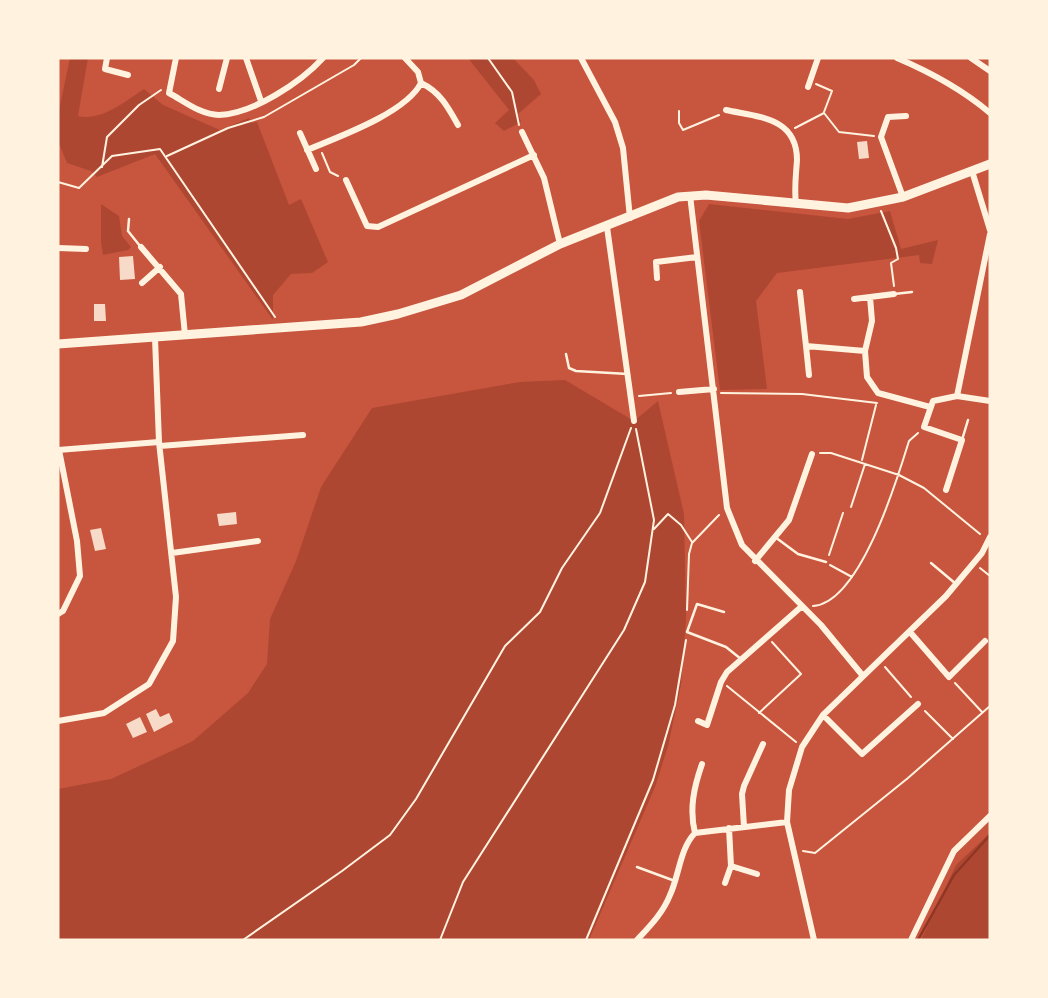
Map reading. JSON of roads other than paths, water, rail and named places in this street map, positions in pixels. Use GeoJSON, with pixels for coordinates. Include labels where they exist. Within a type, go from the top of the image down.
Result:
{"type":"FeatureCollection","features":[{"type":"Feature","properties":{"kind":"main road"},"geometry":{"type":"LineString","coordinates":[[58,344],[361,322],[461,295],[560,244],[667,201],[690,195],[848,208],[903,197],[990,164]]}},
{"type":"Feature","properties":{"kind":"street"},"geometry":{"type":"LineString","coordinates":[[107,58],[105,69],[128,75]]}},
{"type":"Feature","properties":{"kind":"street"},"geometry":{"type":"LineString","coordinates":[[176,58],[169,93],[199,110],[217,115],[233,113],[280,93],[307,75],[323,58]]}},
{"type":"Feature","properties":{"kind":"street"},"geometry":{"type":"LineString","coordinates":[[219,89],[227,58]]}},
{"type":"Feature","properties":{"kind":"street"},"geometry":{"type":"LineString","coordinates":[[246,58],[261,102]]}},
{"type":"Feature","properties":{"kind":"street"},"geometry":{"type":"LineString","coordinates":[[307,150],[356,129],[415,94],[421,83],[418,72],[405,58]]}},
{"type":"Feature","properties":{"kind":"street"},"geometry":{"type":"LineString","coordinates":[[582,58],[615,122],[623,148],[630,218]]}},
{"type":"Feature","properties":{"kind":"street"},"geometry":{"type":"LineString","coordinates":[[809,84],[818,58]]}},
{"type":"Feature","properties":{"kind":"street"},"geometry":{"type":"LineString","coordinates":[[897,58],[961,91],[990,113]]}},
{"type":"Feature","properties":{"kind":"street"},"geometry":{"type":"LineString","coordinates":[[971,58],[990,71]]}},
{"type":"Feature","properties":{"kind":"street"},"geometry":{"type":"LineString","coordinates":[[421,83],[433,89],[443,99],[458,125]]}},
{"type":"Feature","properties":{"kind":"street"},"geometry":{"type":"LineString","coordinates":[[726,110],[776,121],[793,137],[797,156],[796,204]]}},
{"type":"Feature","properties":{"kind":"street"},"geometry":{"type":"LineString","coordinates":[[903,197],[881,137],[887,117],[906,116]]}},
{"type":"Feature","properties":{"kind":"street"},"geometry":{"type":"LineString","coordinates":[[522,132],[544,178],[560,244]]}},
{"type":"Feature","properties":{"kind":"street"},"geometry":{"type":"LineString","coordinates":[[300,133],[316,169]]}},
{"type":"Feature","properties":{"kind":"street"},"geometry":{"type":"LineString","coordinates":[[346,180],[367,226],[378,227],[534,155]]}},
{"type":"Feature","properties":{"kind":"street"},"geometry":{"type":"LineString","coordinates":[[957,396],[990,232],[972,172]]}},
{"type":"Feature","properties":{"kind":"street"},"geometry":{"type":"LineString","coordinates":[[690,195],[726,508],[742,545],[755,561],[821,625],[863,676]]}},
{"type":"Feature","properties":{"kind":"street"},"geometry":{"type":"LineString","coordinates":[[607,227],[634,421]]}},
{"type":"Feature","properties":{"kind":"street"},"geometry":{"type":"LineString","coordinates":[[141,247],[181,294],[185,335]]}},
{"type":"Feature","properties":{"kind":"street"},"geometry":{"type":"LineString","coordinates":[[58,248],[86,248]]}},
{"type":"Feature","properties":{"kind":"street"},"geometry":{"type":"LineString","coordinates":[[657,278],[656,262],[697,257]]}},
{"type":"Feature","properties":{"kind":"street"},"geometry":{"type":"LineString","coordinates":[[142,283],[160,267]]}},
{"type":"Feature","properties":{"kind":"street"},"geometry":{"type":"LineString","coordinates":[[800,292],[809,375]]}},
{"type":"Feature","properties":{"kind":"street"},"geometry":{"type":"LineString","coordinates":[[854,299],[894,294]]}},
{"type":"Feature","properties":{"kind":"street"},"geometry":{"type":"LineString","coordinates":[[870,297],[872,321],[865,351],[867,377],[878,393],[930,407]]}},
{"type":"Feature","properties":{"kind":"street"},"geometry":{"type":"LineString","coordinates":[[58,721],[104,713],[149,684],[173,641],[176,597],[159,444],[155,338]]}},
{"type":"Feature","properties":{"kind":"street"},"geometry":{"type":"LineString","coordinates":[[806,346],[865,351]]}},
{"type":"Feature","properties":{"kind":"street"},"geometry":{"type":"LineString","coordinates":[[680,392],[714,391]]}},
{"type":"Feature","properties":{"kind":"street"},"geometry":{"type":"LineString","coordinates":[[946,490],[962,440],[924,427],[930,407],[933,401],[957,396],[990,401]]}},
{"type":"Feature","properties":{"kind":"street"},"geometry":{"type":"LineString","coordinates":[[58,614],[80,576],[77,541],[59,450],[303,435]]}},
{"type":"Feature","properties":{"kind":"street"},"geometry":{"type":"LineString","coordinates":[[755,561],[789,520],[812,454]]}},
{"type":"Feature","properties":{"kind":"street"},"geometry":{"type":"LineString","coordinates":[[814,940],[787,822],[789,790],[802,747],[823,715],[956,584],[989,539]]}},
{"type":"Feature","properties":{"kind":"street"},"geometry":{"type":"LineString","coordinates":[[172,553],[258,541]]}},
{"type":"Feature","properties":{"kind":"street"},"geometry":{"type":"LineString","coordinates":[[698,721],[707,724],[727,672],[801,607]]}},
{"type":"Feature","properties":{"kind":"street"},"geometry":{"type":"LineString","coordinates":[[909,632],[949,677],[985,641]]}},
{"type":"Feature","properties":{"kind":"street"},"geometry":{"type":"LineString","coordinates":[[823,715],[862,754],[918,704]]}},
{"type":"Feature","properties":{"kind":"street"},"geometry":{"type":"LineString","coordinates":[[744,827],[742,794],[763,744]]}},
{"type":"Feature","properties":{"kind":"street"},"geometry":{"type":"LineString","coordinates":[[695,833],[692,823],[692,797],[702,764]]}},
{"type":"Feature","properties":{"kind":"street"},"geometry":{"type":"LineString","coordinates":[[911,940],[954,851],[990,816]]}},
{"type":"Feature","properties":{"kind":"street"},"geometry":{"type":"LineString","coordinates":[[637,940],[661,914],[676,881],[687,845],[695,833],[787,822]]}},
{"type":"Feature","properties":{"kind":"street"},"geometry":{"type":"LineString","coordinates":[[725,883],[731,866],[729,828]]}},
{"type":"Feature","properties":{"kind":"street"},"geometry":{"type":"LineString","coordinates":[[731,866],[757,874]]}},
{"type":"Feature","properties":{"kind":"lane"},"geometry":{"type":"LineString","coordinates":[[129,219],[128,231],[141,247]]}},
{"type":"Feature","properties":{"kind":"lane"},"geometry":{"type":"LineString","coordinates":[[894,294],[912,292]]}},
{"type":"Feature","properties":{"kind":"lane"},"geometry":{"type":"LineString","coordinates":[[566,354],[569,368],[576,371],[628,374]]}},
{"type":"Feature","properties":{"kind":"lane"},"geometry":{"type":"LineString","coordinates":[[962,440],[968,420]]}},
{"type":"Feature","properties":{"kind":"lane"},"geometry":{"type":"LineString","coordinates":[[775,537],[798,554],[826,562]]}},
{"type":"Feature","properties":{"kind":"lane"},"geometry":{"type":"LineString","coordinates":[[932,562],[956,584]]}},
{"type":"Feature","properties":{"kind":"lane"},"geometry":{"type":"LineString","coordinates":[[724,612],[697,604],[687,632],[726,647],[741,659]]}},
{"type":"Feature","properties":{"kind":"lane"},"geometry":{"type":"LineString","coordinates":[[637,867],[676,881]]}},
{"type":"Feature","properties":{"kind":"waterway"},"geometry":{"type":"LineString","coordinates":[[918,940],[954,875],[990,835]]}}]}
